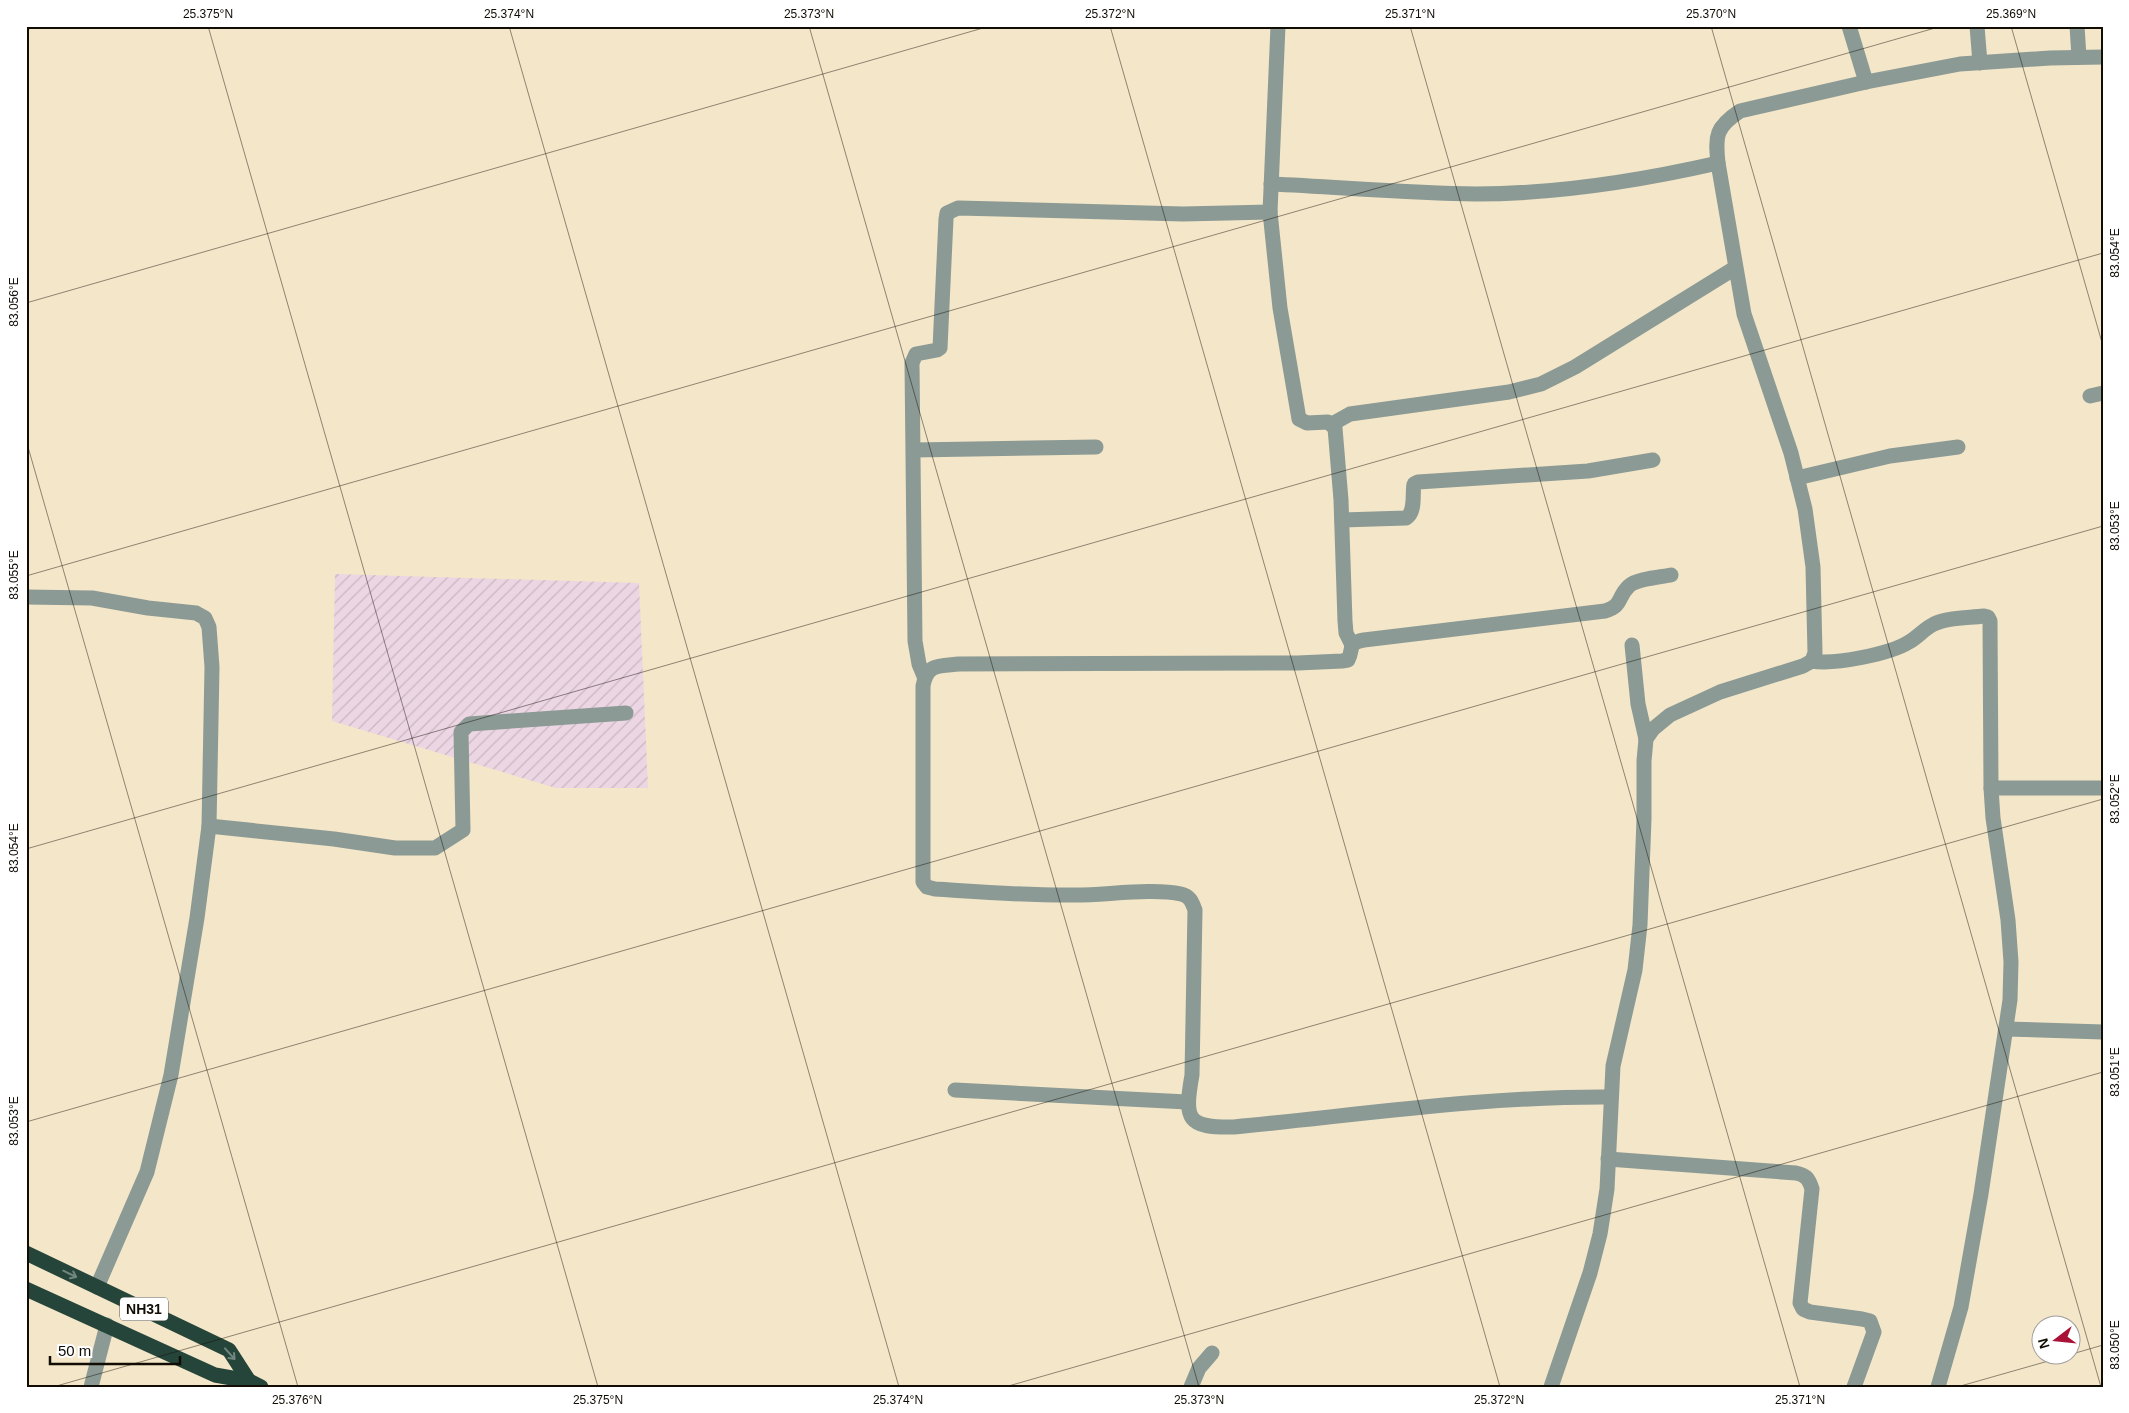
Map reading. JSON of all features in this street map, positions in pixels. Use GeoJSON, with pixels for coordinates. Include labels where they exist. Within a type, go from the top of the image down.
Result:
{"type":"FeatureCollection","features":[{"type":"Feature","properties":{"kind":"highway","name":"NH31"},"geometry":{"type":"LineString","coordinates":[[26,1253],[229,1350],[255,1384]]}},
{"type":"Feature","properties":{"kind":"highway","name":"NH31"},"geometry":{"type":"LineString","coordinates":[[26,1289],[215,1374],[255,1384]]}},
{"type":"Feature","properties":{"kind":"street"},"geometry":{"type":"LineString","coordinates":[[924,676],[929,670],[939,666],[959,664],[1298,664],[1348,660],[1352,645],[1346,633],[1345,621],[1342,520],[1335,428],[1328,422],[1302,422],[1297,414],[1280,308],[1270,212],[1278,26]]}},
{"type":"Feature","properties":{"kind":"street"},"geometry":{"type":"LineString","coordinates":[[1849,26],[1866,82]]}},
{"type":"Feature","properties":{"kind":"street"},"geometry":{"type":"LineString","coordinates":[[1978,26],[1980,63]]}},
{"type":"Feature","properties":{"kind":"street"},"geometry":{"type":"LineString","coordinates":[[2077,26],[2079,57]]}},
{"type":"Feature","properties":{"kind":"street"},"geometry":{"type":"LineString","coordinates":[[1812,661],[1814,653],[1813,568],[1805,509],[1791,454],[1744,314],[1718,163],[1716,144],[1719,131],[1725,121],[1740,111],[1914,72],[1980,63],[2103,57]]}},
{"type":"Feature","properties":{"kind":"street"},"geometry":{"type":"LineString","coordinates":[[1271,184],[1486,193],[1606,184],[1659,176],[1718,163]]}},
{"type":"Feature","properties":{"kind":"street"},"geometry":{"type":"LineString","coordinates":[[1270,212],[1183,214],[958,208],[952,210],[946,219],[940,348],[916,354],[912,363],[915,641],[917,655],[924,676],[922,700],[924,882],[927,887],[935,890],[1074,896],[1171,894],[1188,897],[1195,910],[1192,1075],[1187,1102],[1189,1112],[1199,1125],[1210,1128],[1234,1127],[1374,1112],[1515,1100],[1566,1097],[1610,1098]]}},
{"type":"Feature","properties":{"kind":"street"},"geometry":{"type":"LineString","coordinates":[[1332,424],[1350,414],[1509,392],[1541,384],[1575,367],[1735,268]]}},
{"type":"Feature","properties":{"kind":"street"},"geometry":{"type":"LineString","coordinates":[[914,450],[1096,447]]}},
{"type":"Feature","properties":{"kind":"street"},"geometry":{"type":"LineString","coordinates":[[1797,478],[1890,456],[1958,447]]}},
{"type":"Feature","properties":{"kind":"street"},"geometry":{"type":"LineString","coordinates":[[1342,520],[1406,518],[1412,512],[1413,489],[1414,484],[1418,482],[1588,471],[1653,460]]}},
{"type":"Feature","properties":{"kind":"street"},"geometry":{"type":"LineString","coordinates":[[1352,645],[1355,642],[1364,640],[1605,611],[1614,608],[1629,586],[1635,582],[1672,575]]}},
{"type":"Feature","properties":{"kind":"street"},"geometry":{"type":"LineString","coordinates":[[26,597],[92,598],[148,608],[196,613],[205,618],[209,626],[212,667],[209,826],[197,918],[171,1076],[147,1172],[97,1287]]}},
{"type":"Feature","properties":{"kind":"street"},"geometry":{"type":"LineString","coordinates":[[1646,739],[1653,729],[1670,715],[1712,696],[1812,661],[1838,662],[1895,648],[1908,643],[1936,623],[1988,617],[1990,621],[1991,788],[1993,818],[2008,920],[2011,962],[2010,1000],[1986,1166],[1961,1307],[1938,1387]]}},
{"type":"Feature","properties":{"kind":"street"},"geometry":{"type":"LineString","coordinates":[[1551,1387],[1584,1291],[1600,1234],[1607,1189],[1613,1066],[1635,970],[1640,925],[1646,739],[1638,704],[1632,645]]}},
{"type":"Feature","properties":{"kind":"street"},"geometry":{"type":"LineString","coordinates":[[209,826],[334,839],[395,848],[435,848],[463,830],[461,732],[469,724],[626,713]]}},
{"type":"Feature","properties":{"kind":"street"},"geometry":{"type":"LineString","coordinates":[[1991,788],[2103,788]]}},
{"type":"Feature","properties":{"kind":"street"},"geometry":{"type":"LineString","coordinates":[[2006,1029],[2103,1032]]}},
{"type":"Feature","properties":{"kind":"street"},"geometry":{"type":"LineString","coordinates":[[955,1090],[1187,1102]]}},
{"type":"Feature","properties":{"kind":"street"},"geometry":{"type":"LineString","coordinates":[[1608,1159],[1796,1172],[1810,1180],[1812,1189],[1800,1304],[1803,1310],[1810,1312],[1870,1321],[1874,1332],[1854,1387]]}},
{"type":"Feature","properties":{"kind":"street"},"geometry":{"type":"LineString","coordinates":[[91,1387],[107,1326]]}},
{"type":"Feature","properties":{"kind":"street"},"geometry":{"type":"LineString","coordinates":[[1191,1387],[1199,1368],[1212,1353]]}},
{"type":"Feature","properties":{"kind":"shaded area"},"geometry":{"type":"Polygon","coordinates":[[[335,574],[639,583],[648,788],[556,788],[332,721],[335,574]]]}}]}
